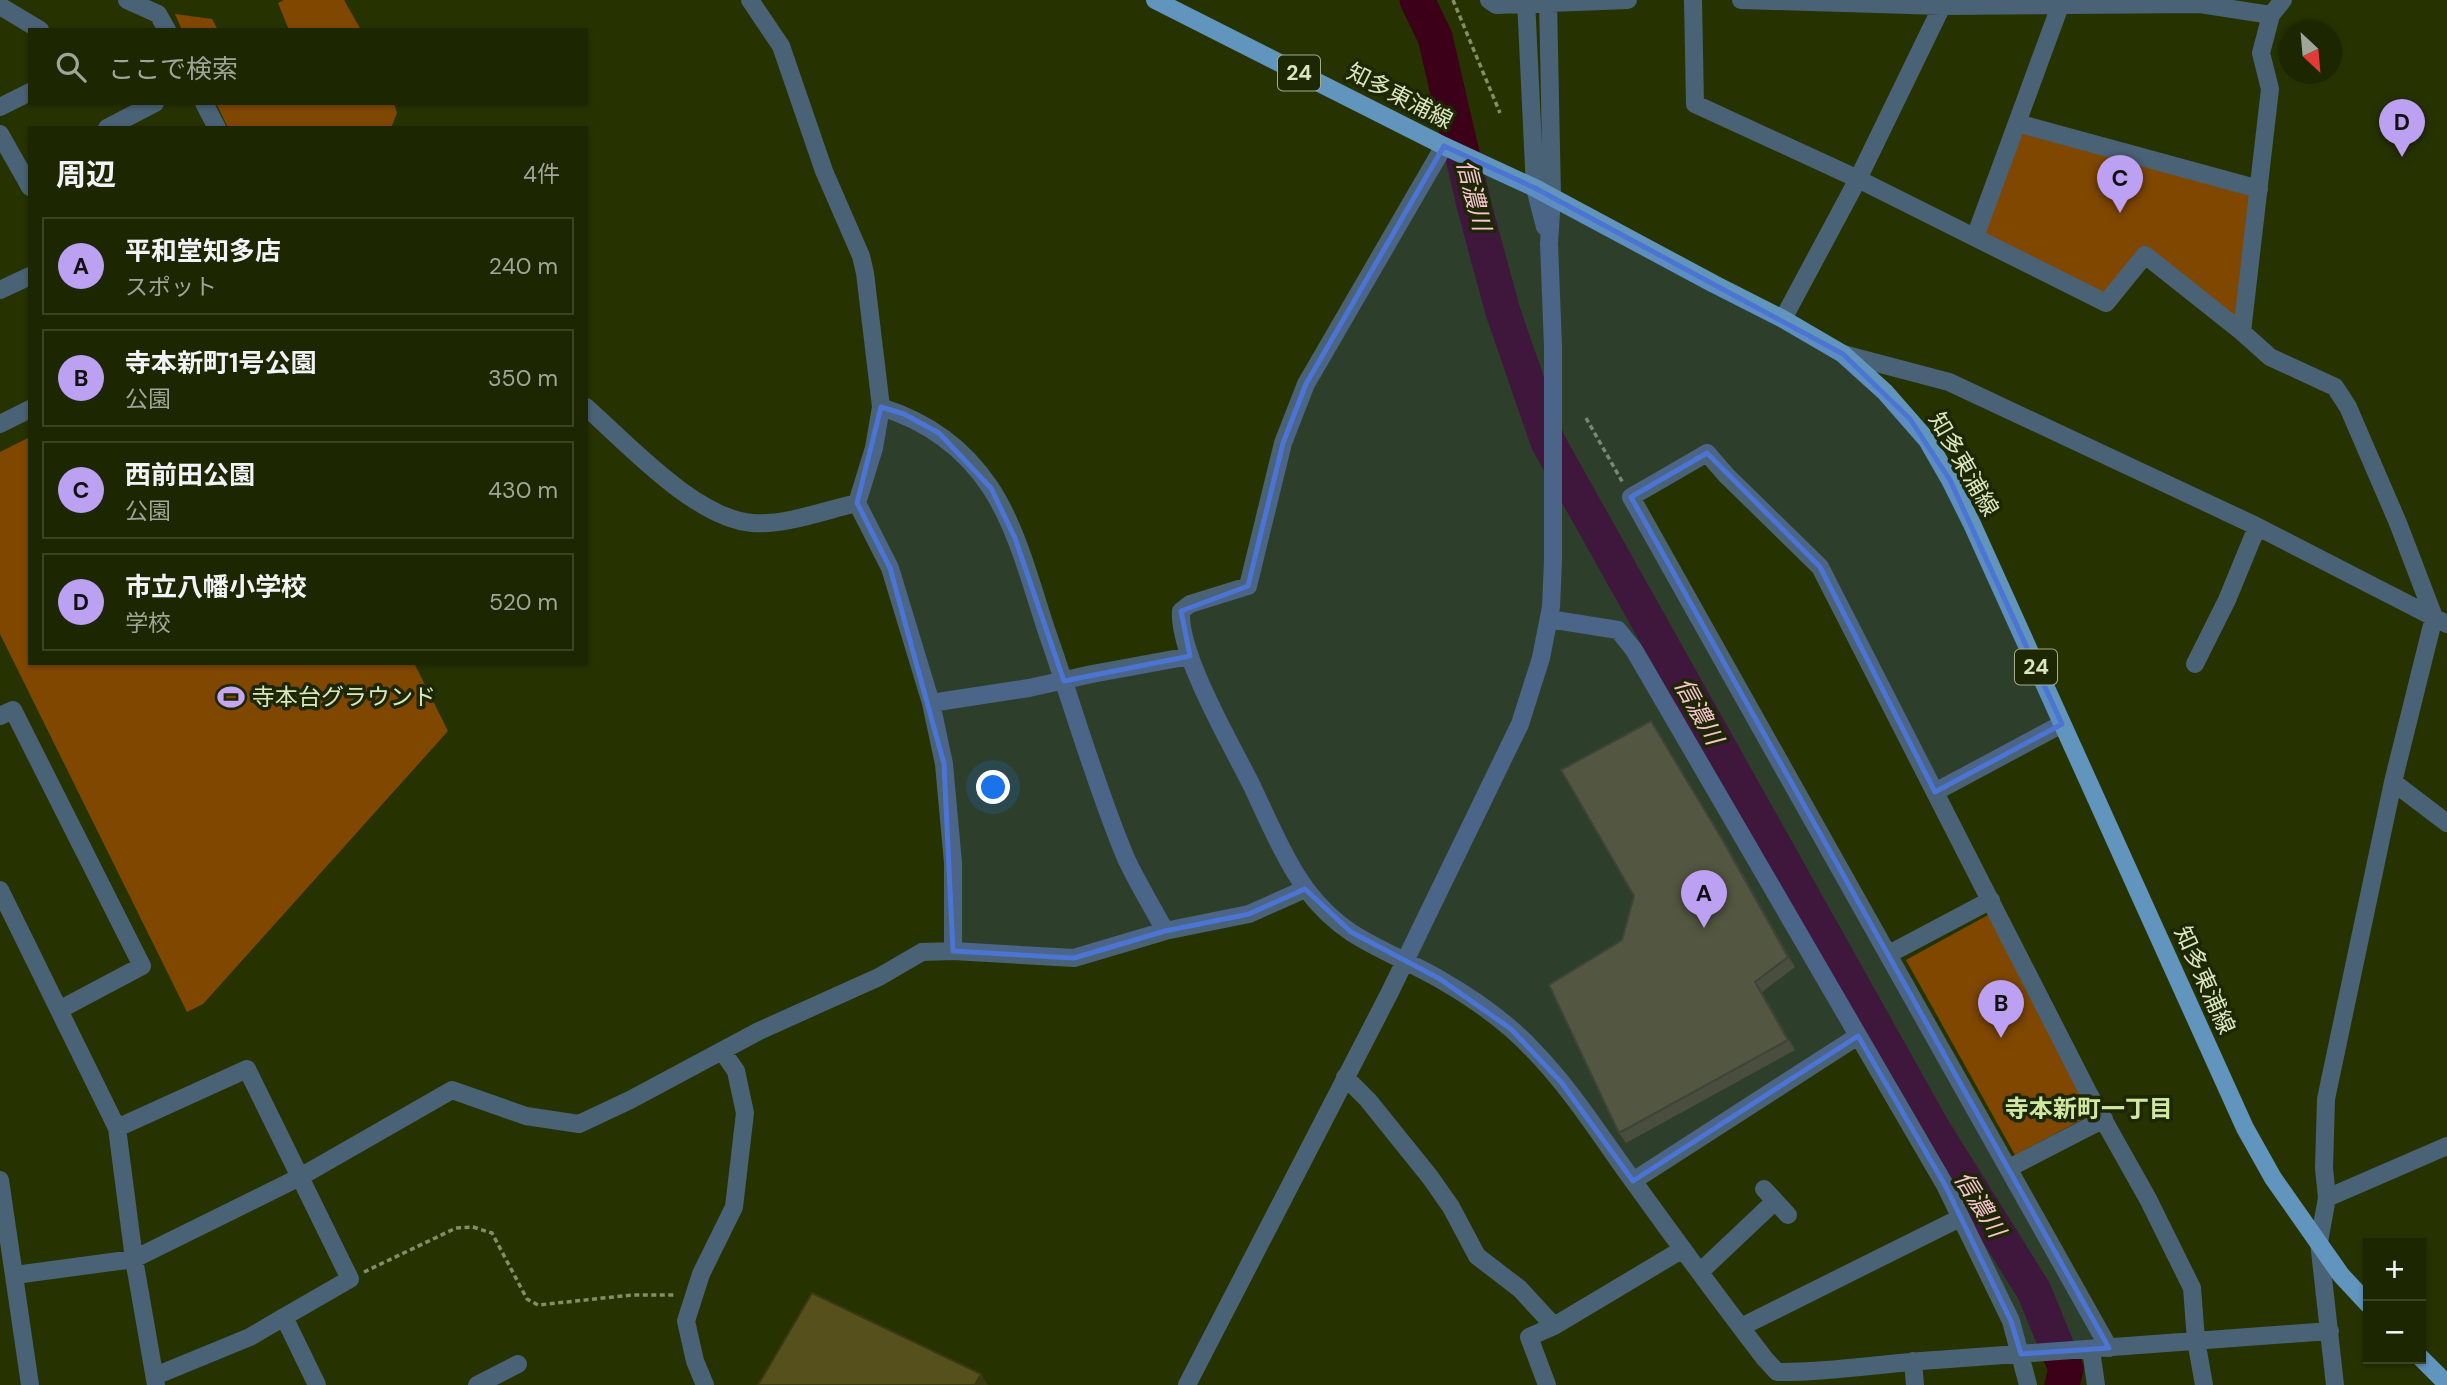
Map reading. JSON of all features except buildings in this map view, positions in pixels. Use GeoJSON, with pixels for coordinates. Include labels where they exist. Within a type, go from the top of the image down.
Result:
{"type":"FeatureCollection","features":[{"type":"Feature","properties":{"kind":"main road","name":"知多東浦線"},"geometry":{"type":"LineString","coordinates":[[1155,0],[1444,146],[1535,188],[1783,319],[1843,354],[1910,419],[1927,440],[1972,524],[2245,1128],[2273,1178],[2341,1275],[2365,1301]]}},
{"type":"Feature","properties":{"kind":"main road"},"geometry":{"type":"LineString","coordinates":[[2426,1363],[2447,1384]]}},
{"type":"Feature","properties":{"kind":"street"},"geometry":{"type":"LineString","coordinates":[[127,0],[159,13],[166,28]]}},
{"type":"Feature","properties":{"kind":"street"},"geometry":{"type":"LineString","coordinates":[[750,0],[781,46],[824,171],[861,256],[872,314],[881,407],[874,448],[857,503],[890,568],[931,703],[944,764],[952,850],[953,951]]}},
{"type":"Feature","properties":{"kind":"street"},"geometry":{"type":"LineString","coordinates":[[1489,0],[1496,5],[1526,1],[1628,0]]}},
{"type":"Feature","properties":{"kind":"street"},"geometry":{"type":"LineString","coordinates":[[1693,0],[1695,104],[1858,178],[2106,303],[2145,255],[2270,357],[2335,387],[2348,407],[2440,620],[2393,782],[2326,1099],[2324,1168],[2327,1198],[2319,1242],[2335,1385]]}},
{"type":"Feature","properties":{"kind":"street"},"geometry":{"type":"LineString","coordinates":[[1741,0],[1942,3],[2200,2],[2271,15]]}},
{"type":"Feature","properties":{"kind":"street"},"geometry":{"type":"LineString","coordinates":[[2242,332],[2270,89],[2261,53],[2271,15],[2283,0]]}},
{"type":"Feature","properties":{"kind":"street"},"geometry":{"type":"LineString","coordinates":[[1526,1],[1535,188],[1549,244]]}},
{"type":"Feature","properties":{"kind":"street"},"geometry":{"type":"LineString","coordinates":[[1187,1385],[1389,993],[1520,724],[1541,658],[1551,607],[1553,487],[1548,1]]}},
{"type":"Feature","properties":{"kind":"street"},"geometry":{"type":"LineString","coordinates":[[1783,319],[1858,178],[1942,3]]}},
{"type":"Feature","properties":{"kind":"street"},"geometry":{"type":"LineString","coordinates":[[1975,237],[2060,3]]}},
{"type":"Feature","properties":{"kind":"street"},"geometry":{"type":"LineString","coordinates":[[0,6],[37,28]]}},
{"type":"Feature","properties":{"kind":"street"},"geometry":{"type":"LineString","coordinates":[[0,107],[28,93]]}},
{"type":"Feature","properties":{"kind":"street"},"geometry":{"type":"LineString","coordinates":[[111,126],[151,105]]}},
{"type":"Feature","properties":{"kind":"street"},"geometry":{"type":"LineString","coordinates":[[205,105],[216,126]]}},
{"type":"Feature","properties":{"kind":"street"},"geometry":{"type":"LineString","coordinates":[[2017,123],[2259,189]]}},
{"type":"Feature","properties":{"kind":"street"},"geometry":{"type":"LineString","coordinates":[[0,134],[27,175]]}},
{"type":"Feature","properties":{"kind":"street"},"geometry":{"type":"LineString","coordinates":[[1444,146],[1306,384],[1283,443],[1248,586],[1190,604],[1181,611],[1190,656],[1202,685],[1269,823],[1305,889],[1320,906],[1351,932],[1440,979],[1490,1012],[1533,1050],[1600,1133],[1778,1378],[1794,1372],[2330,1331]]}},
{"type":"Feature","properties":{"kind":"street"},"geometry":{"type":"LineString","coordinates":[[0,290],[28,276]]}},
{"type":"Feature","properties":{"kind":"street"},"geometry":{"type":"LineString","coordinates":[[1843,354],[1949,382],[2257,527],[2440,620]]}},
{"type":"Feature","properties":{"kind":"street"},"geometry":{"type":"LineString","coordinates":[[881,407],[904,414],[939,433],[965,457],[990,488],[1015,538],[1103,799],[1126,858],[1165,931]]}},
{"type":"Feature","properties":{"kind":"street"},"geometry":{"type":"LineString","coordinates":[[588,409],[687,497],[735,520],[774,522],[857,503]]}},
{"type":"Feature","properties":{"kind":"street"},"geometry":{"type":"LineString","coordinates":[[0,424],[28,410]]}},
{"type":"Feature","properties":{"kind":"street"},"geometry":{"type":"LineString","coordinates":[[2109,1348],[1631,497],[1707,453],[1820,567],[2104,1119],[2148,1199],[2192,1289],[2196,1340],[2204,1385]]}},
{"type":"Feature","properties":{"kind":"street"},"geometry":{"type":"LineString","coordinates":[[2195,664],[2227,600],[2257,527]]}},
{"type":"Feature","properties":{"kind":"street"},"geometry":{"type":"LineString","coordinates":[[1549,619],[1618,630],[1624,636],[1945,1185],[2011,1321],[2028,1385]]}},
{"type":"Feature","properties":{"kind":"street"},"geometry":{"type":"LineString","coordinates":[[931,703],[1064,681],[1190,656]]}},
{"type":"Feature","properties":{"kind":"street"},"geometry":{"type":"LineString","coordinates":[[0,716],[13,710],[142,966],[59,1010]]}},
{"type":"Feature","properties":{"kind":"street"},"geometry":{"type":"LineString","coordinates":[[1936,792],[2062,724]]}},
{"type":"Feature","properties":{"kind":"street"},"geometry":{"type":"LineString","coordinates":[[2393,782],[2447,823]]}},
{"type":"Feature","properties":{"kind":"street"},"geometry":{"type":"LineString","coordinates":[[15,1275],[134,1259],[300,1177],[452,1090],[526,1116],[579,1124],[759,1031],[879,977],[922,952],[953,951],[1074,958],[1165,931],[1250,914],[1305,889]]}},
{"type":"Feature","properties":{"kind":"street"},"geometry":{"type":"LineString","coordinates":[[0,890],[117,1128],[134,1259],[155,1380],[250,1337],[349,1279],[247,1069],[117,1128]]}},
{"type":"Feature","properties":{"kind":"street"},"geometry":{"type":"LineString","coordinates":[[1889,954],[1991,900]]}},
{"type":"Feature","properties":{"kind":"street"},"geometry":{"type":"LineString","coordinates":[[1633,1181],[1858,1036]]}},
{"type":"Feature","properties":{"kind":"street"},"geometry":{"type":"LineString","coordinates":[[705,1385],[695,1361],[687,1321],[701,1274],[734,1207],[746,1113],[736,1071],[722,1051]]}},
{"type":"Feature","properties":{"kind":"street"},"geometry":{"type":"LineString","coordinates":[[1345,1077],[1368,1100],[1430,1177],[1451,1207],[1477,1256],[1520,1289],[1554,1326]]}},
{"type":"Feature","properties":{"kind":"street"},"geometry":{"type":"LineString","coordinates":[[2009,1168],[2104,1119]]}},
{"type":"Feature","properties":{"kind":"street"},"geometry":{"type":"LineString","coordinates":[[2327,1198],[2447,1146]]}},
{"type":"Feature","properties":{"kind":"street"},"geometry":{"type":"LineString","coordinates":[[0,1180],[30,1385]]}},
{"type":"Feature","properties":{"kind":"street"},"geometry":{"type":"LineString","coordinates":[[1700,1272],[1769,1195],[1788,1215]]}},
{"type":"Feature","properties":{"kind":"street"},"geometry":{"type":"LineString","coordinates":[[1741,1327],[1960,1218]]}},
{"type":"Feature","properties":{"kind":"street"},"geometry":{"type":"LineString","coordinates":[[1547,1385],[1528,1337],[1554,1326],[1683,1249]]}},
{"type":"Feature","properties":{"kind":"street"},"geometry":{"type":"LineString","coordinates":[[284,1317],[317,1385]]}},
{"type":"Feature","properties":{"kind":"street"},"geometry":{"type":"LineString","coordinates":[[2089,1350],[2096,1385]]}},
{"type":"Feature","properties":{"kind":"street"},"geometry":{"type":"LineString","coordinates":[[1913,1362],[1915,1385]]}},
{"type":"Feature","properties":{"kind":"street"},"geometry":{"type":"LineString","coordinates":[[477,1385],[518,1364]]}},
{"type":"Feature","properties":{"kind":"path"},"geometry":{"type":"LineString","coordinates":[[1453,0],[1500,113]]}},
{"type":"Feature","properties":{"kind":"path"},"geometry":{"type":"LineString","coordinates":[[1586,418],[1631,497]]}},
{"type":"Feature","properties":{"kind":"path"},"geometry":{"type":"LineString","coordinates":[[349,1279],[456,1228],[473,1227],[492,1233],[527,1299],[538,1306],[632,1295],[695,1295]]}},
{"type":"Feature","properties":{"kind":"highlighted area"},"geometry":{"type":"Polygon","coordinates":[[[1444,146],[1535,188],[1843,354],[1910,419],[1950,480],[2062,724],[1935,792],[1820,567],[1707,453],[1631,497],[2109,1348],[2021,1354],[2011,1321],[1945,1185],[1858,1036],[1633,1181],[1561,1082],[1511,1029],[1440,979],[1351,932],[1305,889],[1249,914],[1165,931],[1074,958],[953,951],[944,764],[890,568],[857,503],[881,407],[904,414],[939,433],[991,488],[1015,538],[1064,681],[1190,656],[1181,611],[1248,586],[1283,443],[1306,384],[1444,146]]]}},
{"type":"Feature","properties":{"kind":"shaded area"},"geometry":{"type":"Polygon","coordinates":[[[284,0],[344,0],[360,28],[288,28],[278,3],[284,0]]]}},
{"type":"Feature","properties":{"kind":"shaded area"},"geometry":{"type":"Polygon","coordinates":[[[175,14],[212,19],[217,28],[181,28],[175,14]]]}},
{"type":"Feature","properties":{"kind":"shaded area"},"geometry":{"type":"Polygon","coordinates":[[[217,105],[395,105],[397,113],[392,126],[227,126],[217,105]]]}},
{"type":"Feature","properties":{"kind":"shaded area"},"geometry":{"type":"Polygon","coordinates":[[[2017,123],[2259,189],[2242,332],[2146,255],[2106,303],[1975,237],[2017,123]]]}},
{"type":"Feature","properties":{"kind":"shaded area","name":"寺本台グラウンド"},"geometry":{"type":"Polygon","coordinates":[[[28,438],[28,665],[415,665],[448,731],[203,1004],[187,1012],[0,634],[0,452],[28,438]]]}},
{"type":"Feature","properties":{"kind":"shaded area"},"geometry":{"type":"Polygon","coordinates":[[[1988,915],[2091,1115],[2015,1155],[1906,960],[1988,915]]]}},
{"type":"Feature","properties":{"kind":"waterway","name":"信濃川"},"geometry":{"type":"LineString","coordinates":[[1417,0],[1435,37],[1474,205],[1503,312],[1548,442],[1933,1129],[2034,1291],[2066,1369],[2062,1385]]}},
{"type":"Feature","properties":{"kind":"place","name":"市立八幡小学校"},"geometry":{"type":"Point","coordinates":[2402,157]}},
{"type":"Feature","properties":{"kind":"place","name":"西前田公園"},"geometry":{"type":"Point","coordinates":[2120,213]}},
{"type":"Feature","properties":{"kind":"place","name":"寺本台グラウンド"},"geometry":{"type":"Point","coordinates":[231,697]}},
{"type":"Feature","properties":{"kind":"place","name":"平和堂知多店"},"geometry":{"type":"Point","coordinates":[1704,928]}},
{"type":"Feature","properties":{"kind":"place","name":"寺本新町1号公園"},"geometry":{"type":"Point","coordinates":[2001,1038]}},
{"type":"Feature","properties":{"kind":"district","name":"寺本新町一丁目"},"geometry":{"type":"Point","coordinates":[2089,1108]}}]}
